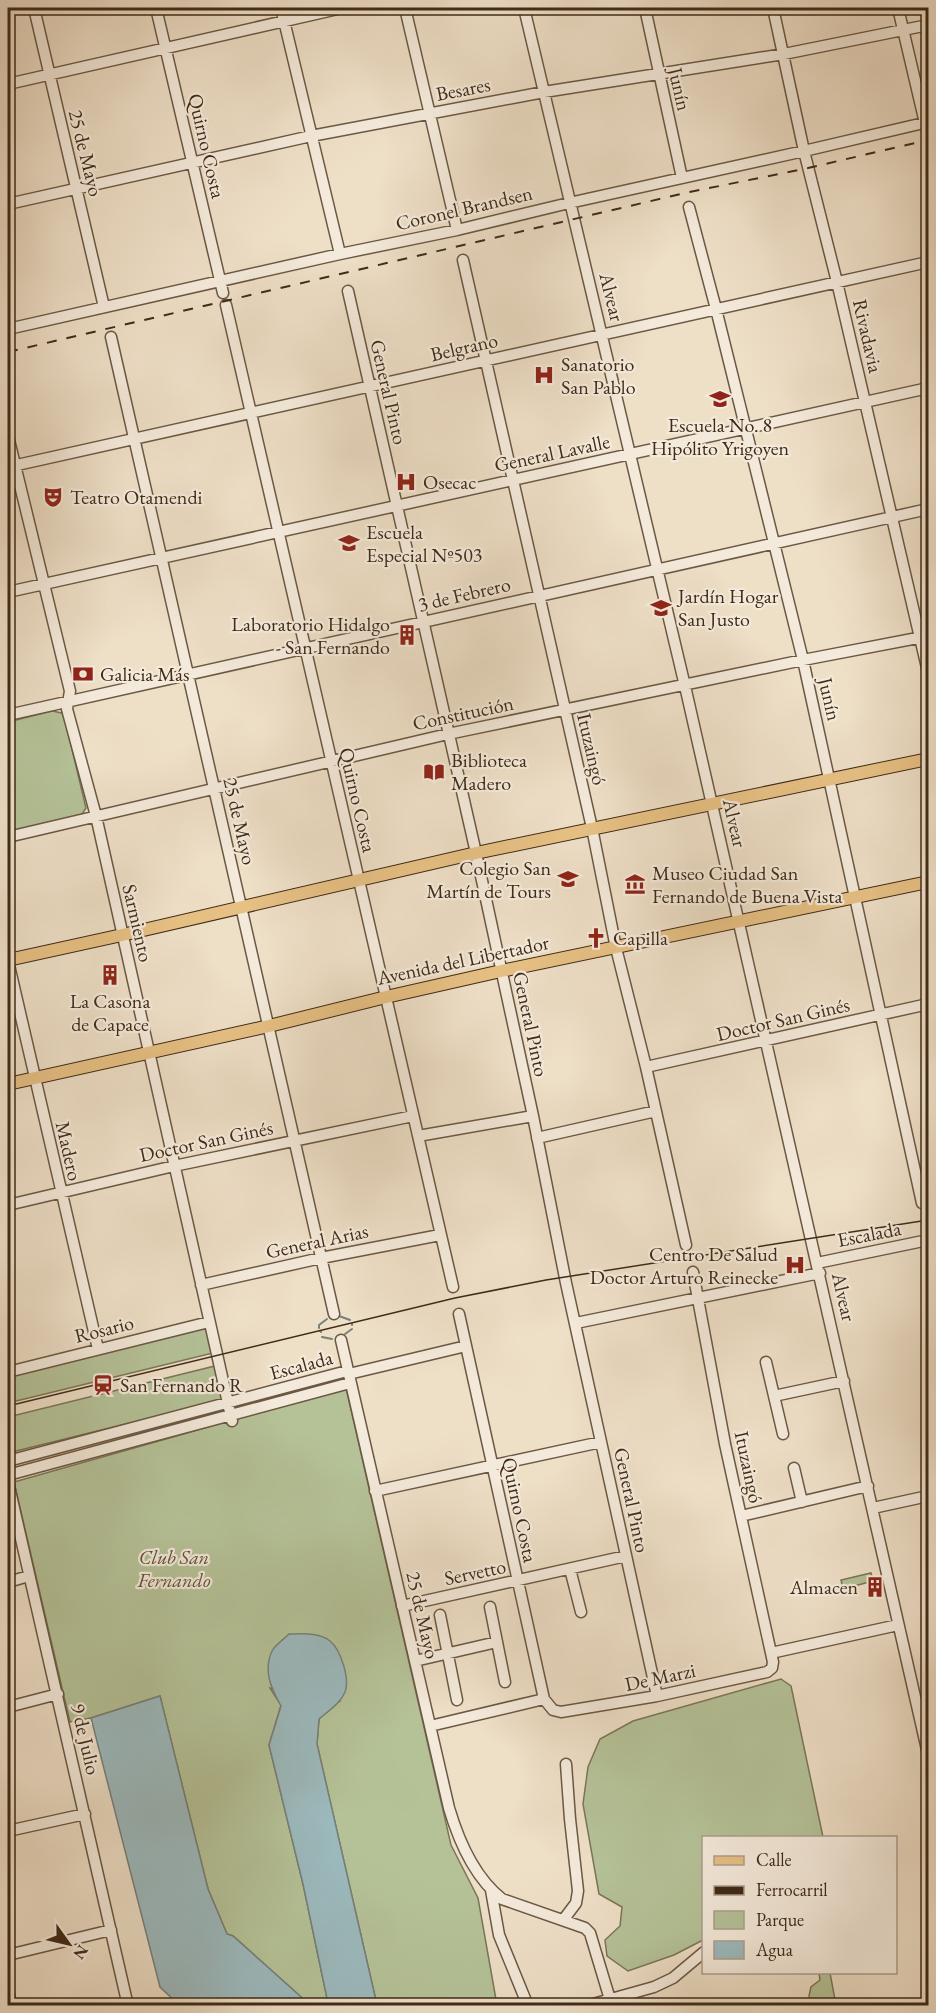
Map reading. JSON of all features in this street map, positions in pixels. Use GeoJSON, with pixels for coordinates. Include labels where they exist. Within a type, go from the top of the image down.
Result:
{"type":"FeatureCollection","features":[{"type":"Feature","properties":{"kind":"main road"},"geometry":{"type":"LineString","coordinates":[[8,960],[476,853],[928,759]]}},
{"type":"Feature","properties":{"kind":"main road","name":"Avenida del Libertador"},"geometry":{"type":"LineString","coordinates":[[8,1084],[268,1026],[387,996],[928,882]]}},
{"type":"Feature","properties":{"kind":"street","name":"25 de Mayo"},"geometry":{"type":"LineString","coordinates":[[34,8],[104,306]]}},
{"type":"Feature","properties":{"kind":"street","name":"Quirno Costa"},"geometry":{"type":"LineString","coordinates":[[156,8],[223,293]]}},
{"type":"Feature","properties":{"kind":"street"},"geometry":{"type":"LineString","coordinates":[[281,8],[339,254]]}},
{"type":"Feature","properties":{"kind":"street"},"geometry":{"type":"LineString","coordinates":[[8,84],[342,8]]}},
{"type":"Feature","properties":{"kind":"street"},"geometry":{"type":"LineString","coordinates":[[405,8],[457,230]]}},
{"type":"Feature","properties":{"kind":"street","name":"Alvear"},"geometry":{"type":"LineString","coordinates":[[524,8],[685,686],[928,1754]]}},
{"type":"Feature","properties":{"kind":"street","name":"Junín"},"geometry":{"type":"LineString","coordinates":[[645,8],[682,178]]}},
{"type":"Feature","properties":{"kind":"street","name":"Rivadavia"},"geometry":{"type":"LineString","coordinates":[[773,8],[804,151],[837,282],[891,517],[924,637],[928,672]]}},
{"type":"Feature","properties":{"kind":"street"},"geometry":{"type":"LineString","coordinates":[[898,8],[927,122]]}},
{"type":"Feature","properties":{"kind":"street","name":"Besares"},"geometry":{"type":"LineString","coordinates":[[8,204],[311,136],[544,92],[784,54],[928,25]]}},
{"type":"Feature","properties":{"kind":"street","name":"Coronel Brandsen"},"geometry":{"type":"LineString","coordinates":[[8,329],[220,280],[457,230],[927,122]]}},
{"type":"Feature","properties":{"kind":"street","name":"Junín"},"geometry":{"type":"LineString","coordinates":[[689,207],[802,660],[922,1203]]}},
{"type":"Feature","properties":{"kind":"street","name":"Ituzaingó"},"geometry":{"type":"LineString","coordinates":[[463,260],[592,828],[616,948],[646,1067],[686,1245]]}},
{"type":"Feature","properties":{"kind":"street","name":"Belgrano"},"geometry":{"type":"LineString","coordinates":[[11,466],[928,262]]}},
{"type":"Feature","properties":{"kind":"street","name":"General Pinto"},"geometry":{"type":"LineString","coordinates":[[348,291],[476,853],[657,1696]]}},
{"type":"Feature","properties":{"kind":"street","name":"Quirno Costa"},"geometry":{"type":"LineString","coordinates":[[226,305],[453,1287]]}},
{"type":"Feature","properties":{"kind":"street","name":"25 de Mayo"},"geometry":{"type":"LineString","coordinates":[[111,337],[334,1314]]}},
{"type":"Feature","properties":{"kind":"street","name":"General Lavalle"},"geometry":{"type":"LineString","coordinates":[[8,592],[928,388]]}},
{"type":"Feature","properties":{"kind":"street","name":"Sarmiento"},"geometry":{"type":"LineString","coordinates":[[8,436],[11,466],[44,584],[70,691],[67,709],[96,816],[232,1418]]}},
{"type":"Feature","properties":{"kind":"street","name":"3 de Febrero"},"geometry":{"type":"LineString","coordinates":[[8,715],[928,509]]}},
{"type":"Feature","properties":{"kind":"street","name":"Constitución"},"geometry":{"type":"LineString","coordinates":[[8,837],[448,734],[802,660],[924,637]]}},
{"type":"Feature","properties":{"kind":"street","name":"Madero"},"geometry":{"type":"LineString","coordinates":[[8,960],[98,1349]]}},
{"type":"Feature","properties":{"kind":"street","name":"Doctor San Ginés"},"geometry":{"type":"LineString","coordinates":[[646,1067],[928,1004]]}},
{"type":"Feature","properties":{"kind":"street"},"geometry":{"type":"LineString","coordinates":[[537,1138],[656,1111]]}},
{"type":"Feature","properties":{"kind":"street","name":"Doctor San Ginés"},"geometry":{"type":"LineString","coordinates":[[8,1205],[174,1166],[413,1116]]}},
{"type":"Feature","properties":{"kind":"street"},"geometry":{"type":"LineString","coordinates":[[418,1136],[533,1116]]}},
{"type":"Feature","properties":{"kind":"street","name":"General Arias"},"geometry":{"type":"LineString","coordinates":[[201,1285],[321,1258],[440,1235]]}},
{"type":"Feature","properties":{"kind":"street","name":"Escalada"},"geometry":{"type":"LineString","coordinates":[[576,1323],[698,1299],[928,1240]]}},
{"type":"Feature","properties":{"kind":"street","name":"Ituzaingó"},"geometry":{"type":"LineString","coordinates":[[693,1272],[725,1444],[771,1653],[772,1668]]}},
{"type":"Feature","properties":{"kind":"street","name":"Quirno Costa"},"geometry":{"type":"LineString","coordinates":[[459,1314],[544,1699],[553,1710]]}},
{"type":"Feature","properties":{"kind":"street","name":"Rosario"},"geometry":{"type":"LineString","coordinates":[[8,1372],[210,1322]]}},
{"type":"Feature","properties":{"kind":"street","name":"25 de Mayo"},"geometry":{"type":"LineString","coordinates":[[341,1340],[454,1826],[469,1857],[491,1890]]}},
{"type":"Feature","properties":{"kind":"street","name":"Escalada"},"geometry":{"type":"LineString","coordinates":[[8,1461],[347,1371],[353,1372],[466,1346]]}},
{"type":"Feature","properties":{"kind":"street"},"geometry":{"type":"LineString","coordinates":[[766,1362],[783,1434]]}},
{"type":"Feature","properties":{"kind":"street"},"geometry":{"type":"LineString","coordinates":[[774,1395],[844,1381]]}},
{"type":"Feature","properties":{"kind":"street","name":"Escalada"},"geometry":{"type":"LineString","coordinates":[[8,1475],[232,1418],[350,1383]]}},
{"type":"Feature","properties":{"kind":"street"},"geometry":{"type":"LineString","coordinates":[[375,1491],[601,1442]]}},
{"type":"Feature","properties":{"kind":"street"},"geometry":{"type":"LineString","coordinates":[[794,1467],[801,1502]]}},
{"type":"Feature","properties":{"kind":"street","name":"9 de Julio"},"geometry":{"type":"LineString","coordinates":[[8,1482],[128,2006]]}},
{"type":"Feature","properties":{"kind":"street"},"geometry":{"type":"LineString","coordinates":[[741,1516],[868,1486]]}},
{"type":"Feature","properties":{"kind":"street"},"geometry":{"type":"LineString","coordinates":[[873,1508],[928,1496]]}},
{"type":"Feature","properties":{"kind":"street","name":"Servetto"},"geometry":{"type":"LineString","coordinates":[[402,1606],[626,1556]]}},
{"type":"Feature","properties":{"kind":"street"},"geometry":{"type":"LineString","coordinates":[[570,1569],[580,1612]]}},
{"type":"Feature","properties":{"kind":"street"},"geometry":{"type":"LineString","coordinates":[[8,1582],[29,1576]]}},
{"type":"Feature","properties":{"kind":"street"},"geometry":{"type":"LineString","coordinates":[[490,1607],[505,1682]]}},
{"type":"Feature","properties":{"kind":"street"},"geometry":{"type":"LineString","coordinates":[[440,1615],[457,1700]]}},
{"type":"Feature","properties":{"kind":"street"},"geometry":{"type":"LineString","coordinates":[[771,1653],[898,1625]]}},
{"type":"Feature","properties":{"kind":"street"},"geometry":{"type":"LineString","coordinates":[[415,1661],[497,1642]]}},
{"type":"Feature","properties":{"kind":"street","name":"De Marzi"},"geometry":{"type":"LineString","coordinates":[[553,1710],[561,1712],[657,1696],[767,1672],[772,1668]]}},
{"type":"Feature","properties":{"kind":"street"},"geometry":{"type":"LineString","coordinates":[[8,1707],[58,1694]]}},
{"type":"Feature","properties":{"kind":"street"},"geometry":{"type":"LineString","coordinates":[[430,1726],[544,1699]]}},
{"type":"Feature","properties":{"kind":"street"},"geometry":{"type":"LineString","coordinates":[[564,1919],[576,1903],[578,1891],[566,1764]]}},
{"type":"Feature","properties":{"kind":"street"},"geometry":{"type":"LineString","coordinates":[[8,1831],[85,1814]]}},
{"type":"Feature","properties":{"kind":"street"},"geometry":{"type":"LineString","coordinates":[[491,1890],[512,1904],[564,1919],[585,1928],[590,1933],[610,2002]]}},
{"type":"Feature","properties":{"kind":"street"},"geometry":{"type":"LineString","coordinates":[[491,1890],[499,1935],[528,2006]]}},
{"type":"Feature","properties":{"kind":"street"},"geometry":{"type":"LineString","coordinates":[[8,1955],[111,1930]]}},
{"type":"Feature","properties":{"kind":"street"},"geometry":{"type":"LineString","coordinates":[[586,2006],[610,2002],[654,1987],[673,1978],[702,1954]]}},
{"type":"Feature","properties":{"kind":"street"},"geometry":{"type":"LineString","coordinates":[[8,1989],[11,2006]]}},
{"type":"Feature","properties":{"kind":"green space"},"geometry":{"type":"Polygon","coordinates":[[[52,711],[62,713],[64,716],[86,808],[78,816],[8,832],[8,722],[52,711]]]}},
{"type":"Feature","properties":{"kind":"green space"},"geometry":{"type":"Polygon","coordinates":[[[206,1327],[213,1353],[8,1403],[8,1376],[206,1327]]]}},
{"type":"Feature","properties":{"kind":"green space"},"geometry":{"type":"Polygon","coordinates":[[[215,1366],[223,1400],[8,1453],[8,1417],[215,1366]]]}},
{"type":"Feature","properties":{"kind":"green space","name":"Club San Fernando"},"geometry":{"type":"Polygon","coordinates":[[[346,1388],[451,1845],[478,1898],[497,2005],[377,2005],[317,1744],[319,1719],[340,1701],[270,1688],[281,1705],[269,1745],[303,1884],[328,2003],[324,2005],[310,2005],[233,1936],[227,1934],[208,1889],[160,1696],[91,1718],[70,1722],[14,1482],[346,1388]]]}},
{"type":"Feature","properties":{"kind":"green space"},"geometry":{"type":"Polygon","coordinates":[[[871,1573],[873,1581],[843,1589],[841,1580],[871,1573]]]}},
{"type":"Feature","properties":{"kind":"green space"},"geometry":{"type":"Polygon","coordinates":[[[781,1679],[791,1686],[823,1836],[702,1836],[702,1941],[674,1955],[628,1971],[607,1956],[605,1940],[620,1926],[622,1907],[599,1894],[583,1804],[588,1767],[600,1739],[633,1721],[781,1679]]]}},
{"type":"Feature","properties":{"kind":"green space"},"geometry":{"type":"Polygon","coordinates":[[[819,1974],[830,1974],[836,2005],[828,2005],[827,2001],[810,2000],[811,1987],[820,1980],[819,1974]]]}},
{"type":"Feature","properties":{"kind":"water"},"geometry":{"type":"Polygon","coordinates":[[[289,1634],[316,1635],[326,1638],[338,1651],[345,1673],[346,1686],[343,1696],[319,1719],[317,1744],[377,2005],[324,2005],[328,2003],[303,1884],[269,1745],[281,1706],[269,1679],[269,1658],[277,1644],[289,1634]]]}},
{"type":"Feature","properties":{"kind":"water"},"geometry":{"type":"Polygon","coordinates":[[[160,1696],[208,1889],[227,1934],[233,1936],[310,2005],[212,2006],[208,2001],[203,2005],[179,2005],[160,1987],[91,1718],[160,1696]]]}},
{"type":"Feature","properties":{"kind":"waterway"},"geometry":{"type":"LineString","coordinates":[[339,1316],[350,1320]]}},
{"type":"Feature","properties":{"kind":"waterway"},"geometry":{"type":"LineString","coordinates":[[319,1328],[319,1325],[327,1319]]}},
{"type":"Feature","properties":{"kind":"waterway"},"geometry":{"type":"LineString","coordinates":[[345,1334],[352,1329]]}},
{"type":"Feature","properties":{"kind":"waterway"},"geometry":{"type":"LineString","coordinates":[[322,1337],[332,1339]]}},
{"type":"Feature","properties":{"kind":"tram line"},"geometry":{"type":"LineString","coordinates":[[8,1406],[455,1298],[546,1280],[928,1220]]}},
{"type":"Feature","properties":{"kind":"railway"},"geometry":{"type":"LineString","coordinates":[[8,352],[685,193],[928,140]]}},
{"type":"Feature","properties":{"kind":"place","name":"Sanatorio San Pablo"},"geometry":{"type":"Point","coordinates":[544,375]}},
{"type":"Feature","properties":{"kind":"place","name":"Escuela No. 8 Hipólito Yrigoyen"},"geometry":{"type":"Point","coordinates":[720,399]}},
{"type":"Feature","properties":{"kind":"place","name":"Osecac"},"geometry":{"type":"Point","coordinates":[406,482]}},
{"type":"Feature","properties":{"kind":"place","name":"Teatro Otamendi"},"geometry":{"type":"Point","coordinates":[53,497]}},
{"type":"Feature","properties":{"kind":"place","name":"Escuela Especial Nº503"},"geometry":{"type":"Point","coordinates":[349,543]}},
{"type":"Feature","properties":{"kind":"place","name":"Jardín Hogar San Justo"},"geometry":{"type":"Point","coordinates":[661,608]}},
{"type":"Feature","properties":{"kind":"place","name":"Laboratorio Hidalgo - San Fernando"},"geometry":{"type":"Point","coordinates":[407,635]}},
{"type":"Feature","properties":{"kind":"place","name":"Galicia Más"},"geometry":{"type":"Point","coordinates":[83,674]}},
{"type":"Feature","properties":{"kind":"place","name":"Biblioteca Madero"},"geometry":{"type":"Point","coordinates":[434,772]}},
{"type":"Feature","properties":{"kind":"place","name":"Colegio San Martín de Tours"},"geometry":{"type":"Point","coordinates":[568,879]}},
{"type":"Feature","properties":{"kind":"place","name":"Museo Ciudad San Fernando de Buena Vista"},"geometry":{"type":"Point","coordinates":[635,884]}},
{"type":"Feature","properties":{"kind":"place","name":"Capilla"},"geometry":{"type":"Point","coordinates":[596,938]}},
{"type":"Feature","properties":{"kind":"place","name":"La Casona de Capace"},"geometry":{"type":"Point","coordinates":[110,975]}},
{"type":"Feature","properties":{"kind":"place","name":"Centro De Salud Doctor Arturo Reinecke"},"geometry":{"type":"Point","coordinates":[795,1265]}},
{"type":"Feature","properties":{"kind":"place","name":"San Fernando R"},"geometry":{"type":"Point","coordinates":[103,1385]}},
{"type":"Feature","properties":{"kind":"place","name":"Almacen"},"geometry":{"type":"Point","coordinates":[875,1587]}}]}
